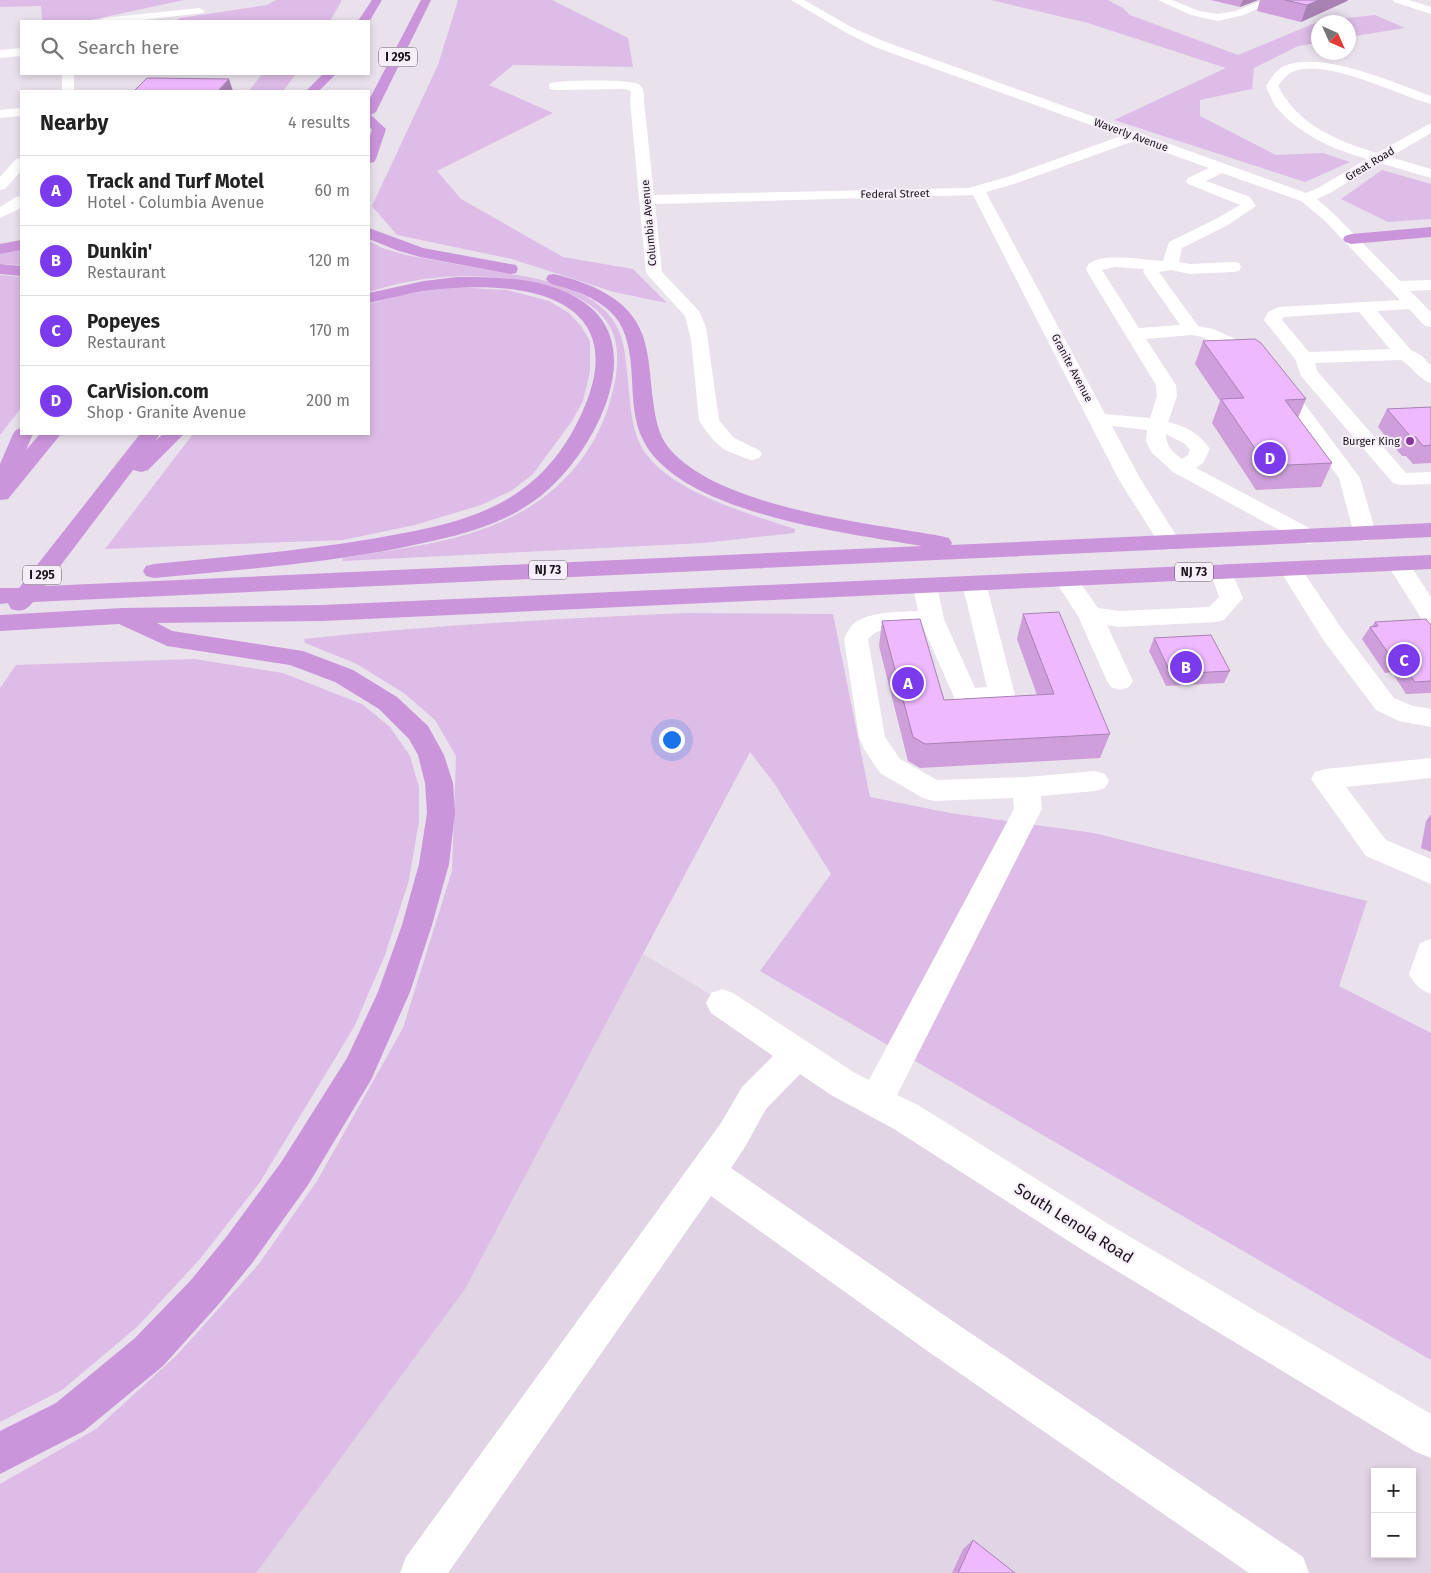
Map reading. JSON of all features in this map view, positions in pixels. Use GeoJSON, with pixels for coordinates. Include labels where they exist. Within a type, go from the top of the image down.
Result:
{"type":"FeatureCollection","features":[{"type":"Feature","properties":{"kind":"highway"},"geometry":{"type":"LineString","coordinates":[[365,20],[377,0]]}},
{"type":"Feature","properties":{"kind":"highway","name":"I 295"},"geometry":{"type":"LineString","coordinates":[[370,110],[426,0]]}},
{"type":"Feature","properties":{"kind":"highway"},"geometry":{"type":"LineString","coordinates":[[313,90],[330,75]]}},
{"type":"Feature","properties":{"kind":"highway"},"geometry":{"type":"LineString","coordinates":[[321,90],[330,75]]}},
{"type":"Feature","properties":{"kind":"highway"},"geometry":{"type":"LineString","coordinates":[[370,120],[378,129],[370,156]]}},
{"type":"Feature","properties":{"kind":"highway"},"geometry":{"type":"LineString","coordinates":[[1351,239],[1431,232]]}},
{"type":"Feature","properties":{"kind":"highway"},"geometry":{"type":"LineString","coordinates":[[370,233],[388,242],[417,251],[527,272],[566,282],[596,295],[619,310],[631,328],[636,348],[644,412],[650,434],[661,453],[683,472],[714,490],[752,504],[800,517],[989,552]]}},
{"type":"Feature","properties":{"kind":"highway"},"geometry":{"type":"LineString","coordinates":[[0,249],[20,245]]}},
{"type":"Feature","properties":{"kind":"highway"},"geometry":{"type":"LineString","coordinates":[[0,269],[20,271]]}},
{"type":"Feature","properties":{"kind":"highway"},"geometry":{"type":"LineString","coordinates":[[0,1454],[70,1417],[149,1352],[204,1293],[240,1248],[295,1172],[359,1069],[394,992],[417,925],[434,864],[441,813],[439,783],[431,755],[419,733],[388,703],[344,676],[294,657],[167,638],[115,604],[152,572],[333,553],[433,534],[476,521],[513,504],[545,483],[568,458],[595,405],[603,380],[606,358],[598,327],[583,311],[561,298],[534,288],[478,281],[418,285],[370,298]]}},
{"type":"Feature","properties":{"kind":"highway"},"geometry":{"type":"LineString","coordinates":[[0,486],[23,435]]}},
{"type":"Feature","properties":{"kind":"highway"},"geometry":{"type":"LineString","coordinates":[[0,494],[50,435]]}},
{"type":"Feature","properties":{"kind":"highway","name":"I 295"},"geometry":{"type":"LineString","coordinates":[[0,629],[85,521],[149,435]]}},
{"type":"Feature","properties":{"kind":"highway"},"geometry":{"type":"LineString","coordinates":[[85,521],[173,435]]}},
{"type":"Feature","properties":{"kind":"highway","name":"NJ 73"},"geometry":{"type":"LineString","coordinates":[[0,623],[55,620],[115,604],[989,552],[1431,530]]}},
{"type":"Feature","properties":{"kind":"highway","name":"NJ 73"},"geometry":{"type":"LineString","coordinates":[[0,596],[50,594],[115,604],[322,613],[1431,562]]}},
{"type":"Feature","properties":{"kind":"street","name":"Waverly Avenue"},"geometry":{"type":"LineString","coordinates":[[796,0],[856,34],[879,44],[1306,198],[1329,217],[1431,322]]}},
{"type":"Feature","properties":{"kind":"street"},"geometry":{"type":"LineString","coordinates":[[1163,0],[1196,14],[1219,18],[1233,17],[1272,0]]}},
{"type":"Feature","properties":{"kind":"street"},"geometry":{"type":"LineString","coordinates":[[1398,0],[1428,9]]}},
{"type":"Feature","properties":{"kind":"street"},"geometry":{"type":"LineString","coordinates":[[114,20],[199,11]]}},
{"type":"Feature","properties":{"kind":"street"},"geometry":{"type":"LineString","coordinates":[[0,54],[20,52]]}},
{"type":"Feature","properties":{"kind":"street"},"geometry":{"type":"LineString","coordinates":[[1431,100],[1321,66],[1300,66],[1290,69],[1279,75],[1272,86],[1281,104],[1305,126],[1323,138],[1345,148],[1431,174]]}},
{"type":"Feature","properties":{"kind":"street"},"geometry":{"type":"LineString","coordinates":[[68,75],[68,90]]}},
{"type":"Feature","properties":{"kind":"street","name":"Columbia Avenue"},"geometry":{"type":"LineString","coordinates":[[555,86],[626,85],[634,86],[638,91],[637,102],[654,273],[683,303],[692,315],[697,327],[708,420],[720,438],[732,446],[752,454]]}},
{"type":"Feature","properties":{"kind":"street"},"geometry":{"type":"LineString","coordinates":[[0,114],[20,112]]}},
{"type":"Feature","properties":{"kind":"street","name":"Great Road"},"geometry":{"type":"LineString","coordinates":[[1306,198],[1324,191],[1431,127]]}},
{"type":"Feature","properties":{"kind":"street","name":"Federal Street"},"geometry":{"type":"LineString","coordinates":[[648,200],[955,193],[978,190],[1134,136]]}},
{"type":"Feature","properties":{"kind":"street"},"geometry":{"type":"LineString","coordinates":[[0,186],[20,163]]}},
{"type":"Feature","properties":{"kind":"street"},"geometry":{"type":"LineString","coordinates":[[1171,265],[1170,256],[1175,245],[1222,222],[1248,206],[1240,198],[1194,181],[1223,167]]}},
{"type":"Feature","properties":{"kind":"street","name":"Granite Avenue"},"geometry":{"type":"LineString","coordinates":[[978,190],[1098,418],[1142,473],[1170,543]]}},
{"type":"Feature","properties":{"kind":"street"},"geometry":{"type":"LineString","coordinates":[[0,213],[20,201]]}},
{"type":"Feature","properties":{"kind":"street"},"geometry":{"type":"LineString","coordinates":[[1233,267],[1190,269],[1171,265],[1152,266],[1135,263],[1100,264],[1094,267],[1094,270],[1166,385],[1167,396],[1157,426],[1157,446],[1180,468],[1309,537]]}},
{"type":"Feature","properties":{"kind":"street"},"geometry":{"type":"LineString","coordinates":[[1152,266],[1152,272],[1192,330]]}},
{"type":"Feature","properties":{"kind":"street"},"geometry":{"type":"LineString","coordinates":[[1397,286],[1431,285]]}},
{"type":"Feature","properties":{"kind":"street"},"geometry":{"type":"LineString","coordinates":[[1414,304],[1286,311],[1273,317],[1304,358],[1308,372],[1400,479],[1431,478]]}},
{"type":"Feature","properties":{"kind":"street"},"geometry":{"type":"LineString","coordinates":[[1364,307],[1404,354],[1415,360],[1431,377]]}},
{"type":"Feature","properties":{"kind":"street"},"geometry":{"type":"LineString","coordinates":[[1135,334],[1192,330],[1207,333],[1243,349],[1260,362],[1279,382],[1349,478],[1366,534]]}},
{"type":"Feature","properties":{"kind":"street"},"geometry":{"type":"LineString","coordinates":[[1304,358],[1404,354]]}},
{"type":"Feature","properties":{"kind":"street"},"geometry":{"type":"LineString","coordinates":[[1098,418],[1157,426],[1181,432],[1189,436],[1200,449],[1199,456],[1192,463],[1180,468],[1142,473]]}},
{"type":"Feature","properties":{"kind":"street"},"geometry":{"type":"LineString","coordinates":[[1398,564],[1431,616]]}},
{"type":"Feature","properties":{"kind":"street"},"geometry":{"type":"LineString","coordinates":[[1290,569],[1333,635],[1385,704],[1408,714],[1431,718]]}},
{"type":"Feature","properties":{"kind":"street"},"geometry":{"type":"LineString","coordinates":[[1090,614],[1119,619],[1216,614],[1231,598],[1221,571]]}},
{"type":"Feature","properties":{"kind":"street"},"geometry":{"type":"LineString","coordinates":[[1066,579],[1090,614],[1120,681]]}},
{"type":"Feature","properties":{"kind":"street"},"geometry":{"type":"LineString","coordinates":[[925,586],[932,619],[966,698],[1002,695],[974,583]]}},
{"type":"Feature","properties":{"kind":"street"},"geometry":{"type":"LineString","coordinates":[[932,619],[877,622],[863,627],[856,639],[872,737],[877,749],[890,766],[932,792],[1095,781]]}},
{"type":"Feature","properties":{"kind":"street"},"geometry":{"type":"LineString","coordinates":[[1431,768],[1325,779],[1376,848],[1431,872]]}},
{"type":"Feature","properties":{"kind":"street"},"geometry":{"type":"LineString","coordinates":[[876,1101],[1028,809],[1026,787]]}},
{"type":"Feature","properties":{"kind":"street"},"geometry":{"type":"LineString","coordinates":[[1431,952],[1425,974],[1431,980]]}},
{"type":"Feature","properties":{"kind":"street","name":"South Lenola Road"},"geometry":{"type":"LineString","coordinates":[[722,1003],[843,1084],[906,1117],[1097,1238],[1431,1437]]}},
{"type":"Feature","properties":{"kind":"street"},"geometry":{"type":"LineString","coordinates":[[422,1573],[734,1135],[754,1098],[798,1053]]}},
{"type":"Feature","properties":{"kind":"street"},"geometry":{"type":"LineString","coordinates":[[707,1172],[949,1342],[1287,1573]]}},
{"type":"Feature","properties":{"kind":"shaded area"},"geometry":{"type":"Polygon","coordinates":[[[0,0],[184,0],[91,20],[42,20],[41,6],[0,7],[0,0]]]}},
{"type":"Feature","properties":{"kind":"shaded area"},"geometry":{"type":"Polygon","coordinates":[[[276,0],[342,0],[331,20],[177,20],[180,18],[267,5],[276,0]]]}},
{"type":"Feature","properties":{"kind":"shaded area"},"geometry":{"type":"Polygon","coordinates":[[[458,0],[552,0],[628,38],[633,67],[513,65],[489,85],[553,113],[437,171],[461,199],[563,257],[633,269],[667,303],[614,292],[512,259],[397,235],[372,206],[438,65],[458,0]]]}},
{"type":"Feature","properties":{"kind":"shaded area"},"geometry":{"type":"Polygon","coordinates":[[[991,0],[1108,0],[1123,8],[1130,15],[1238,55],[1311,25],[1311,44],[1298,46],[1254,68],[1252,89],[1200,100],[1200,116],[1276,155],[1323,153],[1350,162],[1305,182],[1114,120],[1226,68],[1088,23],[991,0]]]}},
{"type":"Feature","properties":{"kind":"shaded area"},"geometry":{"type":"Polygon","coordinates":[[[1375,15],[1405,28],[1356,36],[1356,17],[1375,15]]]}},
{"type":"Feature","properties":{"kind":"shaded area"},"geometry":{"type":"Polygon","coordinates":[[[261,75],[295,75],[284,90],[250,90],[261,75]]]}},
{"type":"Feature","properties":{"kind":"shaded area"},"geometry":{"type":"Polygon","coordinates":[[[1382,170],[1431,184],[1431,219],[1388,222],[1341,199],[1382,170]]]}},
{"type":"Feature","properties":{"kind":"shaded area"},"geometry":{"type":"Polygon","coordinates":[[[370,242],[382,248],[406,255],[548,282],[563,286],[590,299],[609,315],[618,329],[625,353],[631,410],[637,438],[653,462],[669,476],[710,499],[795,529],[795,533],[703,543],[343,561],[342,558],[415,546],[464,535],[510,518],[531,506],[556,488],[586,453],[601,426],[613,392],[617,362],[616,342],[602,315],[584,301],[563,291],[512,279],[463,276],[424,279],[396,284],[370,292],[370,242]]]}},
{"type":"Feature","properties":{"kind":"shaded area"},"geometry":{"type":"Polygon","coordinates":[[[20,250],[20,265],[0,264],[0,254],[20,250]]]}},
{"type":"Feature","properties":{"kind":"shaded area"},"geometry":{"type":"Polygon","coordinates":[[[0,275],[20,277],[20,409],[0,435],[0,275]]]}},
{"type":"Feature","properties":{"kind":"shaded area"},"geometry":{"type":"Polygon","coordinates":[[[454,287],[507,290],[549,301],[569,313],[581,326],[590,341],[590,371],[583,401],[572,421],[533,474],[511,491],[481,505],[415,525],[343,540],[105,549],[192,435],[370,435],[370,304],[401,295],[454,287]]]}},
{"type":"Feature","properties":{"kind":"shaded area"},"geometry":{"type":"Polygon","coordinates":[[[686,613],[833,614],[870,797],[950,813],[1094,833],[1367,901],[1339,986],[1431,1033],[1431,1360],[760,971],[831,874],[774,783],[750,752],[465,1289],[256,1573],[0,1573],[0,1484],[96,1429],[177,1355],[258,1265],[317,1181],[403,1028],[452,871],[456,756],[435,720],[405,694],[357,664],[305,643],[304,639],[447,626],[686,613]]]}},
{"type":"Feature","properties":{"kind":"shaded area"},"geometry":{"type":"Polygon","coordinates":[[[194,659],[283,673],[362,704],[390,727],[410,756],[419,787],[419,821],[409,880],[385,955],[354,1027],[260,1182],[200,1259],[137,1327],[62,1390],[0,1422],[0,688],[16,665],[194,659]]]}},
{"type":"Feature","properties":{"kind":"shaded area"},"geometry":{"type":"Polygon","coordinates":[[[583,918],[1431,1427],[1431,1573],[109,1573],[583,918]]]}},
{"type":"Feature","properties":{"kind":"building"},"geometry":{"type":"Polygon","coordinates":[[[1285,0],[1319,0],[1307,5],[1285,0]]]}},
{"type":"Feature","properties":{"kind":"building"},"geometry":{"type":"Polygon","coordinates":[[[147,78],[229,79],[219,90],[135,90],[147,78]]]}},
{"type":"Feature","properties":{"kind":"building"},"geometry":{"type":"Polygon","coordinates":[[[1255,339],[1261,343],[1306,399],[1285,400],[1332,463],[1267,466],[1221,399],[1244,398],[1203,341],[1255,339]]]}},
{"type":"Feature","properties":{"kind":"building"},"geometry":{"type":"Polygon","coordinates":[[[1431,407],[1431,445],[1423,446],[1416,437],[1411,437],[1387,409],[1431,407]]]}},
{"type":"Feature","properties":{"kind":"building"},"geometry":{"type":"Polygon","coordinates":[[[1059,612],[1110,734],[925,744],[913,737],[882,621],[920,619],[944,700],[1054,694],[1023,614],[1059,612]]]}},
{"type":"Feature","properties":{"kind":"building"},"geometry":{"type":"Polygon","coordinates":[[[1426,619],[1431,625],[1431,681],[1415,682],[1399,660],[1393,660],[1370,627],[1378,626],[1375,622],[1426,619]]]}},
{"type":"Feature","properties":{"kind":"building"},"geometry":{"type":"Polygon","coordinates":[[[1211,635],[1230,671],[1171,674],[1154,638],[1211,635]]]}},
{"type":"Feature","properties":{"kind":"building"},"geometry":{"type":"Polygon","coordinates":[[[973,1540],[1015,1573],[958,1573],[973,1540]]]}},
{"type":"Feature","properties":{"kind":"place","name":"Burger King"},"geometry":{"type":"Point","coordinates":[1410,441]}},
{"type":"Feature","properties":{"kind":"place","name":"CarVision.com"},"geometry":{"type":"Point","coordinates":[1270,458]}},
{"type":"Feature","properties":{"kind":"place","name":"Popeyes"},"geometry":{"type":"Point","coordinates":[1404,660]}},
{"type":"Feature","properties":{"kind":"place","name":"Dunkin'"},"geometry":{"type":"Point","coordinates":[1186,667]}},
{"type":"Feature","properties":{"kind":"place","name":"Track and Turf Motel"},"geometry":{"type":"Point","coordinates":[908,683]}}]}
